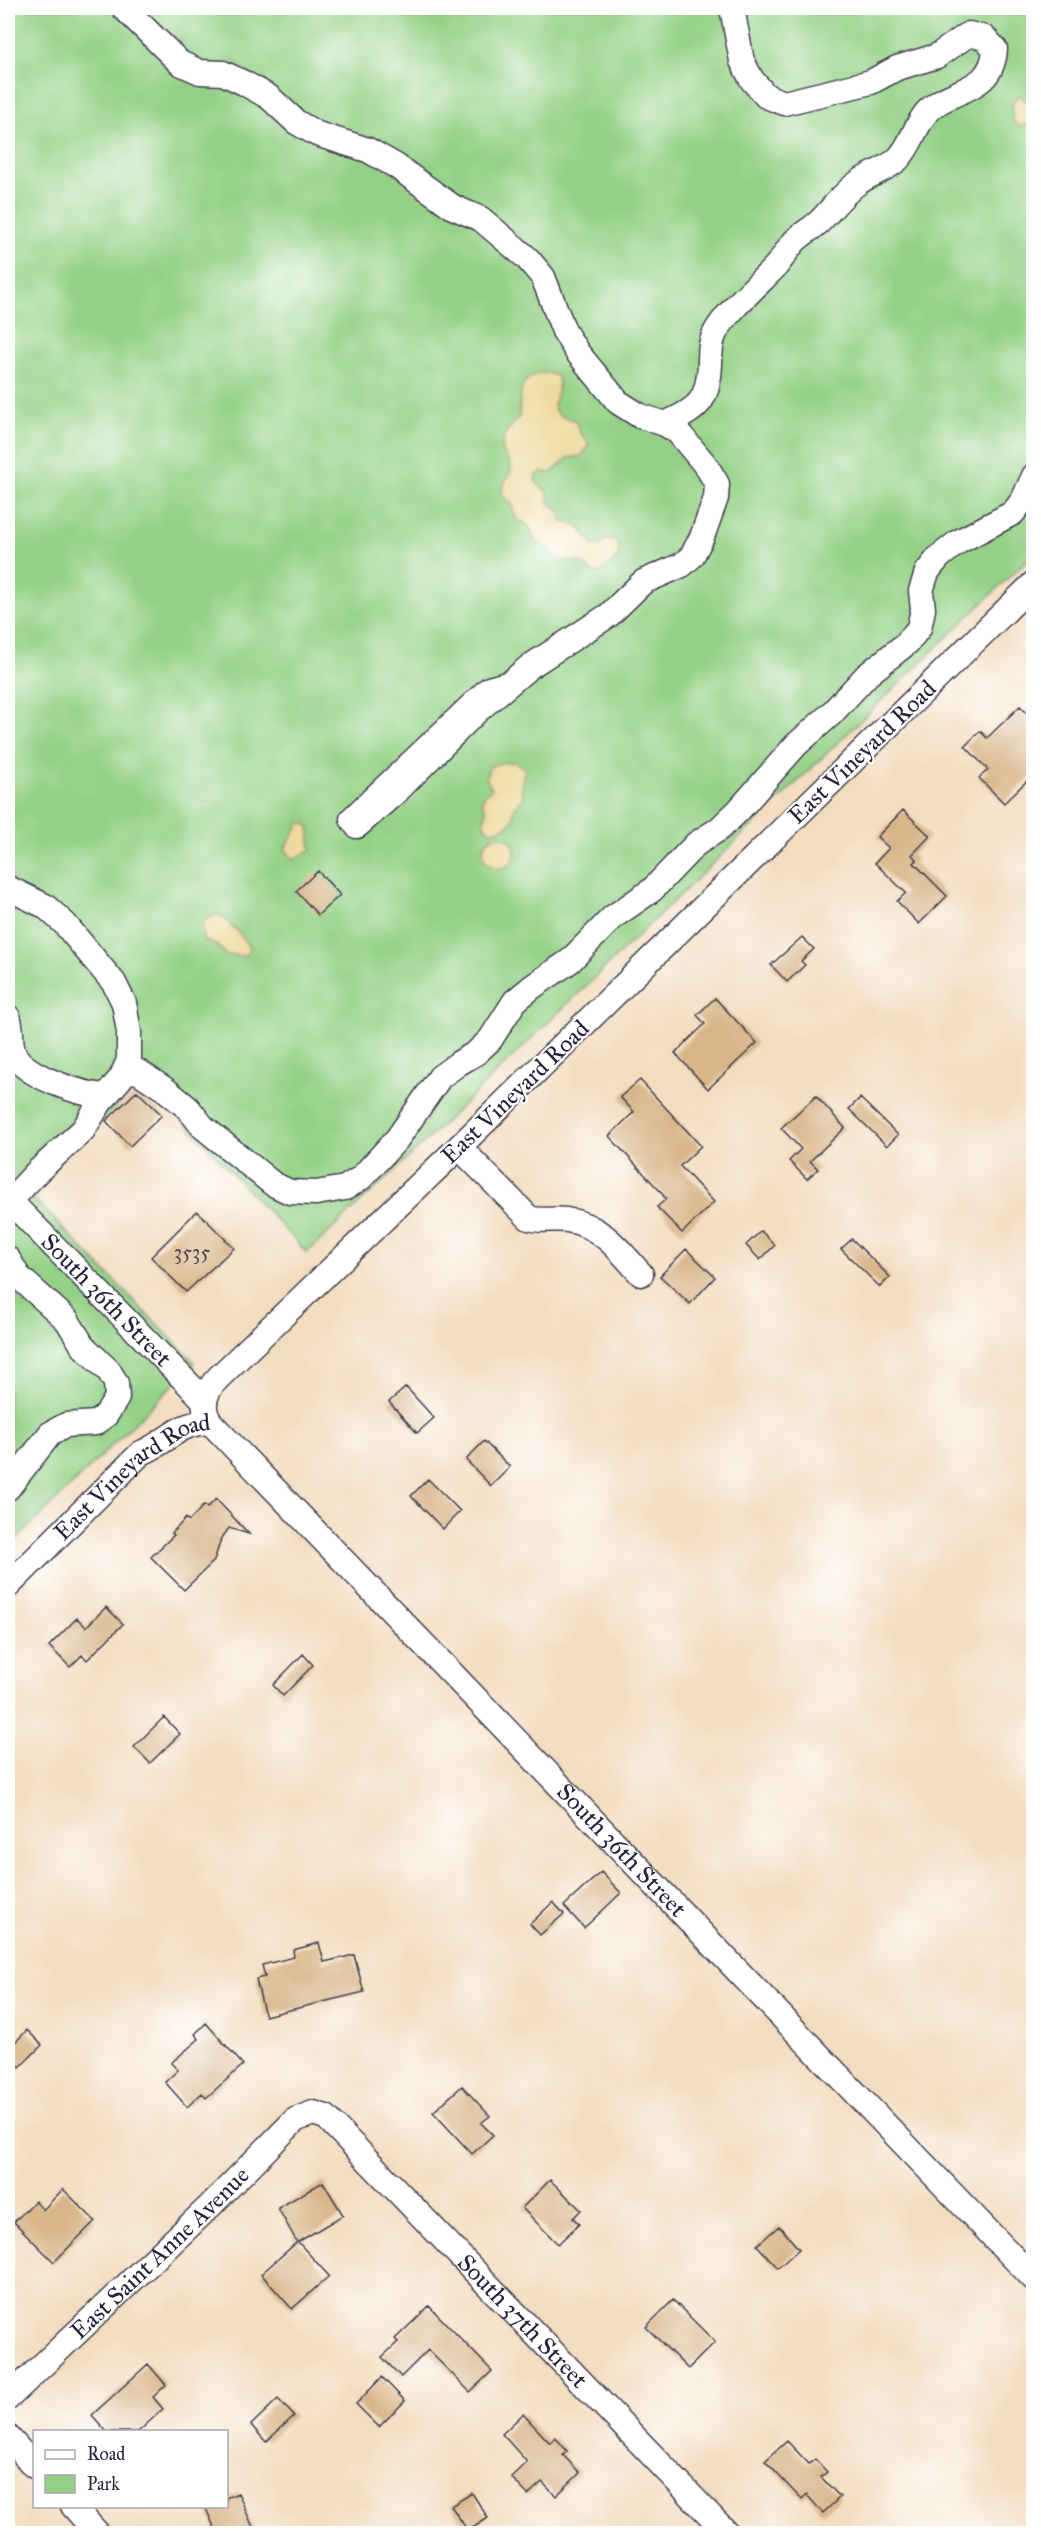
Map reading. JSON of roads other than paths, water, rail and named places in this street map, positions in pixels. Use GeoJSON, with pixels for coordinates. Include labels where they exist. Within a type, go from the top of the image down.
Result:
{"type":"FeatureCollection","features":[{"type":"Feature","properties":{"kind":"street"},"geometry":{"type":"LineString","coordinates":[[124,8],[180,63],[200,72],[223,73],[244,83],[269,97],[296,122],[317,134],[368,150],[396,166],[453,207],[481,219],[527,258],[543,277],[564,331],[577,352],[618,402],[640,416],[665,424],[678,432],[707,467],[717,484],[716,498],[692,556],[682,565],[643,582],[609,615],[580,636],[554,649],[510,682],[477,711],[398,790],[357,826],[352,819],[361,809],[489,689],[510,682]]}},
{"type":"Feature","properties":{"kind":"street"},"geometry":{"type":"LineString","coordinates":[[665,424],[686,415],[698,406],[706,393],[715,333],[780,261],[795,241],[819,222],[857,184],[895,162],[907,149],[915,130],[927,112],[942,101],[968,91],[984,78],[994,62],[995,49],[985,38],[969,34],[937,56],[897,68],[871,82],[784,103],[766,96],[752,80],[742,61],[732,8]]}},
{"type":"Feature","properties":{"kind":"street"},"geometry":{"type":"LineString","coordinates":[[125,1070],[139,1072],[166,1090],[188,1108],[203,1126],[273,1184],[290,1192],[316,1193],[345,1188],[361,1178],[397,1139],[440,1077],[459,1062],[476,1053],[490,1040],[515,1001],[570,961],[613,917],[652,890],[696,844],[719,829],[738,811],[796,745],[831,714],[867,675],[907,643],[919,628],[923,609],[921,591],[927,572],[939,557],[958,542],[1013,513],[1023,500],[1034,476]]}},
{"type":"Feature","properties":{"kind":"street","name":"East Vineyard Road"},"geometry":{"type":"LineString","coordinates":[[8,1586],[141,1454],[159,1445],[175,1430],[193,1423],[207,1411],[207,1393],[219,1377],[459,1147],[1034,583]]}},
{"type":"Feature","properties":{"kind":"street"},"geometry":{"type":"LineString","coordinates":[[8,888],[45,906],[65,924],[114,983],[124,1003],[129,1032],[129,1060],[125,1070],[84,1130],[8,1201]]}},
{"type":"Feature","properties":{"kind":"street"},"geometry":{"type":"LineString","coordinates":[[8,1017],[14,1053],[21,1063],[58,1085],[77,1092],[106,1096]]}},
{"type":"Feature","properties":{"kind":"street"},"geometry":{"type":"LineString","coordinates":[[459,1147],[529,1218],[575,1221],[594,1228],[608,1237],[641,1274]]}},
{"type":"Feature","properties":{"kind":"street","name":"South 36th Street"},"geometry":{"type":"LineString","coordinates":[[8,1201],[1034,2279]]}},
{"type":"Feature","properties":{"kind":"street"},"geometry":{"type":"LineString","coordinates":[[8,1259],[19,1277],[67,1320],[83,1346],[109,1371],[116,1383],[117,1398],[106,1415],[96,1423],[66,1425],[50,1434],[8,1488]]}},
{"type":"Feature","properties":{"kind":"street","name":"East Saint Anne Avenue"},"geometry":{"type":"LineString","coordinates":[[8,2398],[209,2207],[295,2120],[313,2114]]}},
{"type":"Feature","properties":{"kind":"street","name":"South 37th Street"},"geometry":{"type":"LineString","coordinates":[[313,2114],[326,2117],[728,2534]]}},
{"type":"Feature","properties":{"kind":"street"},"geometry":{"type":"LineString","coordinates":[[8,2438],[33,2465]]}},
{"type":"Feature","properties":{"kind":"street"},"geometry":{"type":"LineString","coordinates":[[75,2508],[98,2534]]}}]}
